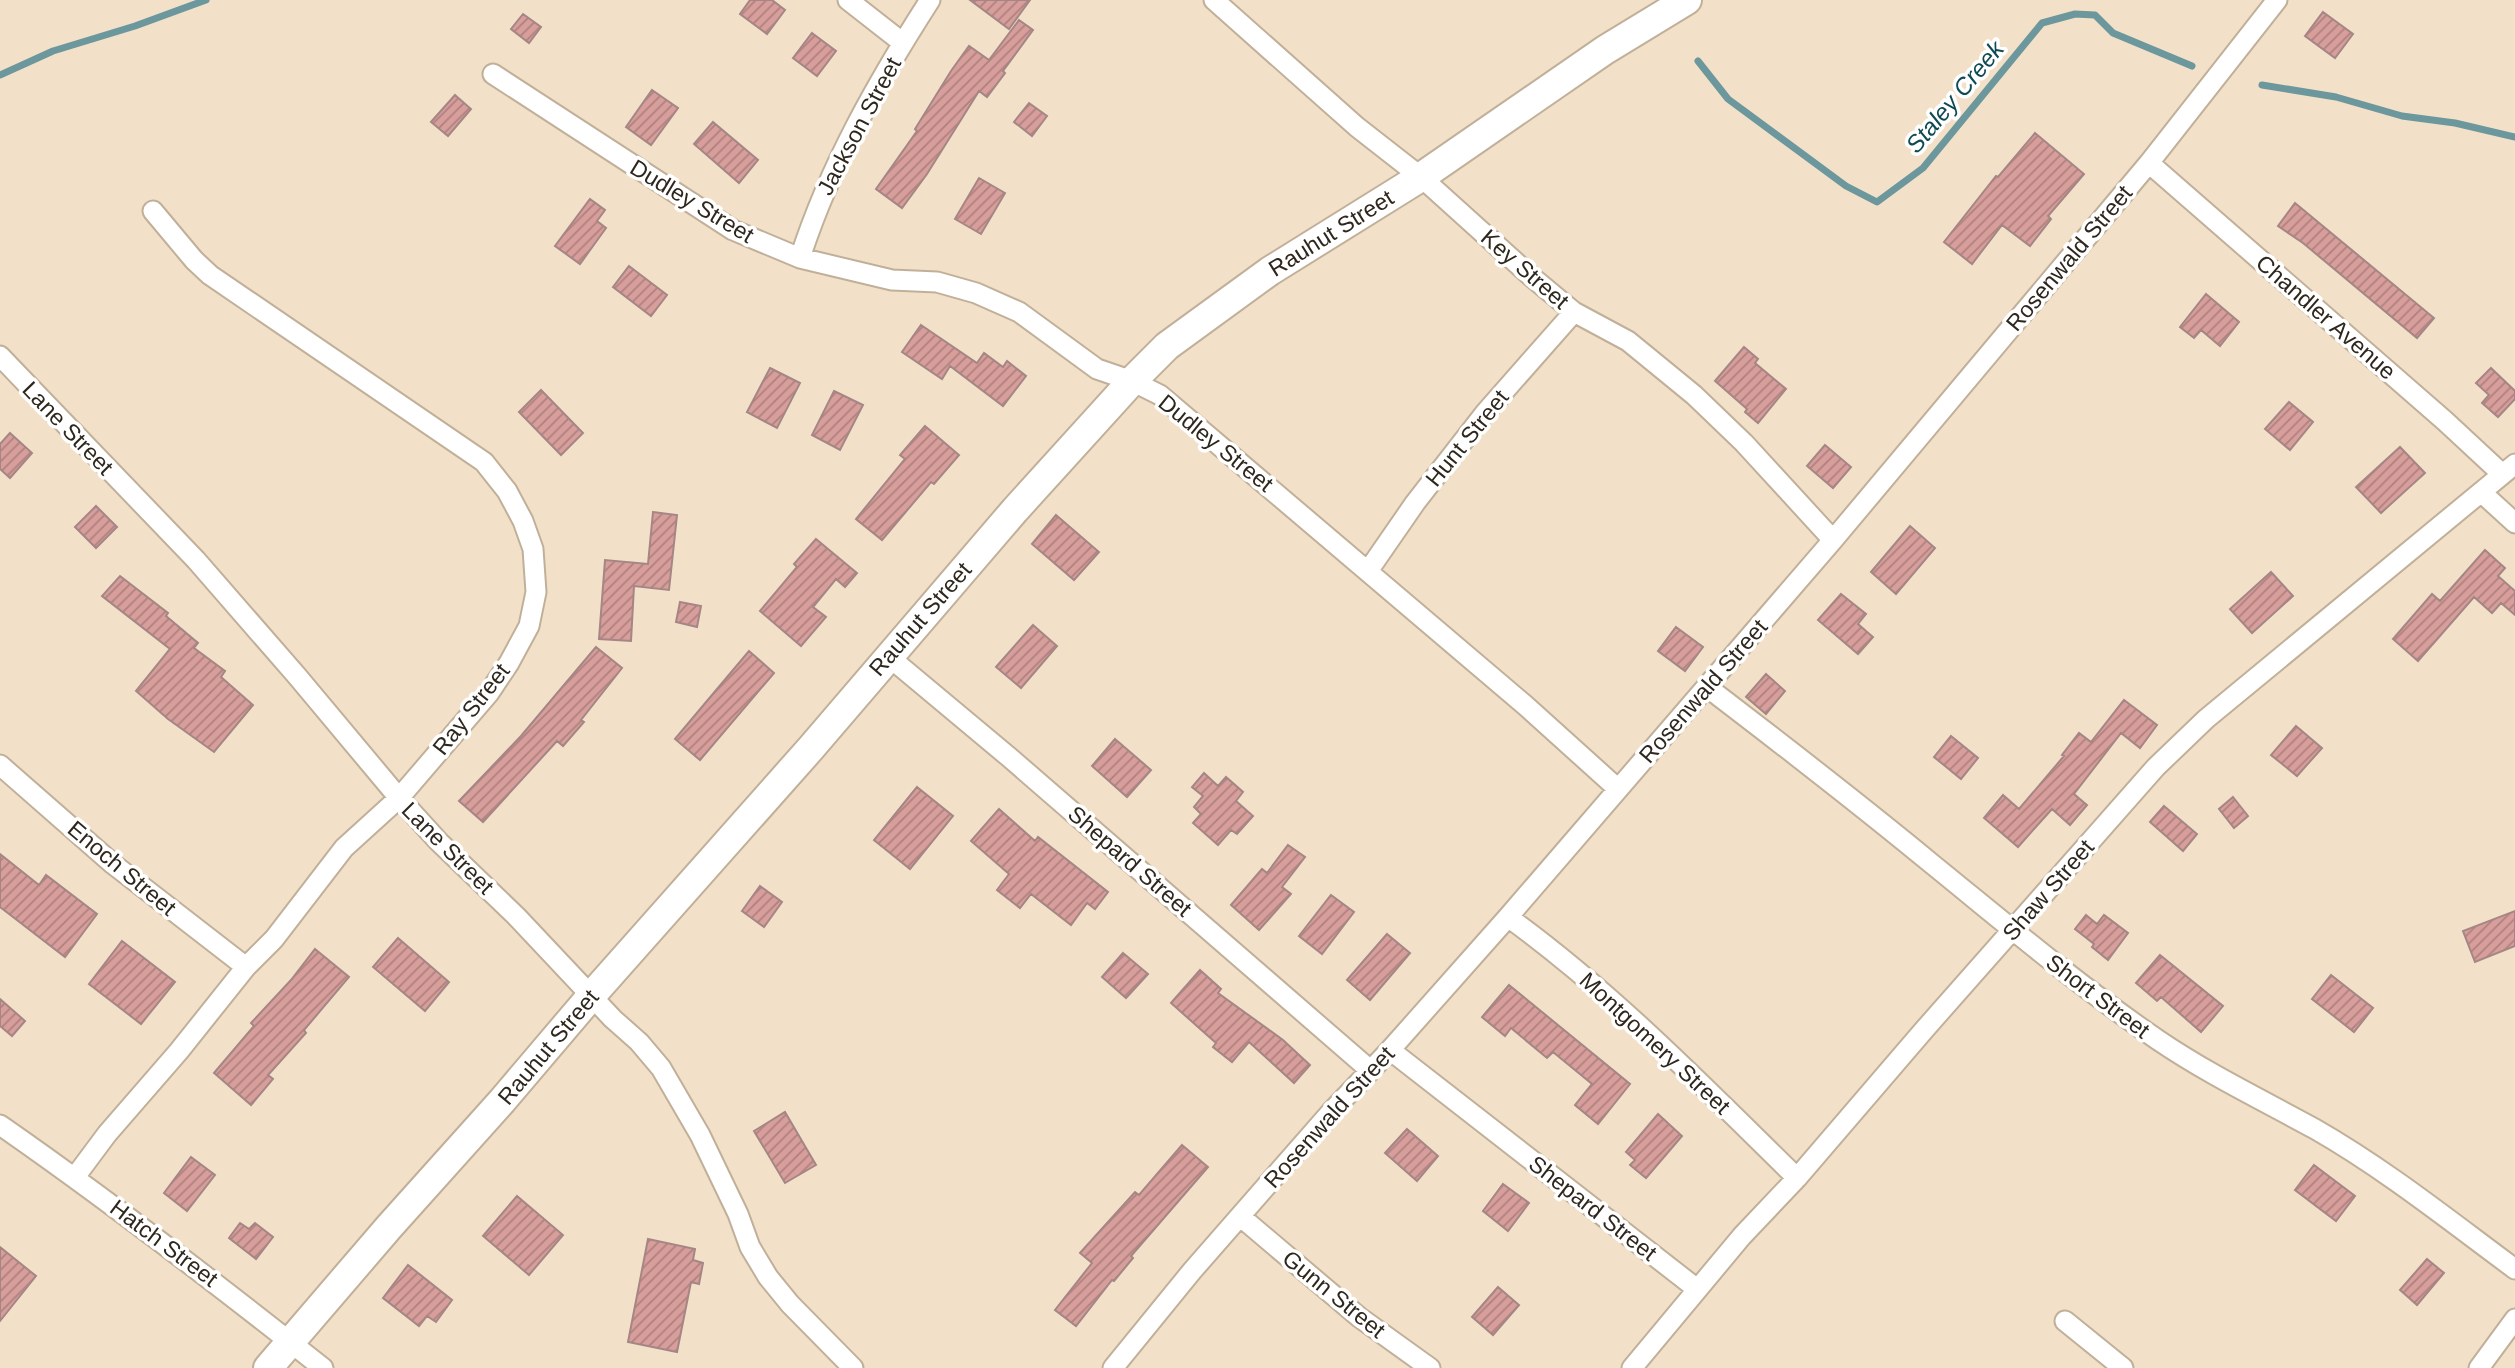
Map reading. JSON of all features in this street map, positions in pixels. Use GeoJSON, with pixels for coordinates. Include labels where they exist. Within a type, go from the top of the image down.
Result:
{"type":"FeatureCollection","features":[{"type":"Feature","properties":{"kind":"main road","name":"Rauhut Street"},"geometry":{"type":"LineString","coordinates":[[268,1368],[784,779],[1015,510],[1167,346],[1237,294],[1421,177],[1605,50],[1688,0]]}},
{"type":"Feature","properties":{"kind":"street"},"geometry":{"type":"LineString","coordinates":[[848,0],[903,43]]}},
{"type":"Feature","properties":{"kind":"street","name":"Jackson Street"},"geometry":{"type":"LineString","coordinates":[[800,258],[816,208],[854,129],[930,0]]}},
{"type":"Feature","properties":{"kind":"street","name":"Key Street"},"geometry":{"type":"LineString","coordinates":[[1214,0],[1311,89],[1421,177],[1574,312],[1628,341],[1694,395],[1744,443],[1833,540]]}},
{"type":"Feature","properties":{"kind":"street","name":"Rosenwald Street"},"geometry":{"type":"LineString","coordinates":[[1113,1368],[1192,1271],[1331,1111],[1390,1050],[1507,917],[1833,540],[2149,163],[2277,0]]}},
{"type":"Feature","properties":{"kind":"street","name":"Dudley Street"},"geometry":{"type":"LineString","coordinates":[[493,74],[733,230],[800,258],[892,279],[937,282],[976,293],[1019,312],[1097,369],[1132,381],[1160,395],[1526,706],[1618,789]]}},
{"type":"Feature","properties":{"kind":"street","name":"Chandler Avenue"},"geometry":{"type":"LineString","coordinates":[[2149,163],[2434,412],[2508,469]]}},
{"type":"Feature","properties":{"kind":"street","name":"Ray Street"},"geometry":{"type":"LineString","coordinates":[[75,1177],[107,1134],[179,1051],[246,967],[274,939],[344,848],[398,798],[489,693],[529,626],[536,593],[533,549],[523,521],[507,491],[484,462],[211,275],[194,260],[153,211]]}},
{"type":"Feature","properties":{"kind":"street","name":"Hunt Street"},"geometry":{"type":"LineString","coordinates":[[1368,571],[1415,503],[1485,413],[1574,312]]}},
{"type":"Feature","properties":{"kind":"street","name":"Lane Street"},"geometry":{"type":"LineString","coordinates":[[4,369],[196,560],[398,798],[439,842],[516,916],[613,1019],[639,1042],[661,1068],[699,1135],[750,1247],[768,1277],[790,1304],[853,1368]]}},
{"type":"Feature","properties":{"kind":"street","name":"Shaw Street"},"geometry":{"type":"LineString","coordinates":[[1632,1368],[1742,1236],[1797,1178],[2156,767],[2206,719],[2508,469]]}},
{"type":"Feature","properties":{"kind":"street"},"geometry":{"type":"LineString","coordinates":[[2481,492],[2515,523]]}},
{"type":"Feature","properties":{"kind":"street","name":"Shepard Street"},"geometry":{"type":"LineString","coordinates":[[888,656],[1059,799],[1370,1070]]}},
{"type":"Feature","properties":{"kind":"street","name":"Short Street"},"geometry":{"type":"LineString","coordinates":[[1707,687],[1831,780],[2012,930],[2159,1041],[2222,1080],[2316,1130],[2515,1269]]}},
{"type":"Feature","properties":{"kind":"street","name":"Enoch Street"},"geometry":{"type":"LineString","coordinates":[[0,765],[113,864],[246,967]]}},
{"type":"Feature","properties":{"kind":"street","name":"Montgomery Street"},"geometry":{"type":"LineString","coordinates":[[1507,917],[1563,959],[1657,1041],[1797,1178]]}},
{"type":"Feature","properties":{"kind":"street","name":"Shepard Street"},"geometry":{"type":"LineString","coordinates":[[1390,1050],[1697,1289]]}},
{"type":"Feature","properties":{"kind":"street","name":"Hatch Street"},"geometry":{"type":"LineString","coordinates":[[0,1125],[75,1177],[243,1303],[323,1368]]}},
{"type":"Feature","properties":{"kind":"street","name":"Gunn Street"},"geometry":{"type":"LineString","coordinates":[[1241,1217],[1359,1317],[1430,1368]]}},
{"type":"Feature","properties":{"kind":"street"},"geometry":{"type":"LineString","coordinates":[[2479,1368],[2515,1319]]}},
{"type":"Feature","properties":{"kind":"street"},"geometry":{"type":"LineString","coordinates":[[2065,1321],[2123,1368]]}},
{"type":"Feature","properties":{"kind":"building"},"geometry":{"type":"Polygon","coordinates":[[[750,0],[772,0],[785,10],[767,34],[740,14],[750,0]]]}},
{"type":"Feature","properties":{"kind":"building"},"geometry":{"type":"Polygon","coordinates":[[[970,0],[1030,0],[1009,29],[970,0]]]}},
{"type":"Feature","properties":{"kind":"building"},"geometry":{"type":"Polygon","coordinates":[[[2323,12],[2353,34],[2335,58],[2305,36],[2323,12]]]}},
{"type":"Feature","properties":{"kind":"building"},"geometry":{"type":"Polygon","coordinates":[[[523,14],[541,27],[529,43],[511,29],[523,14]]]}},
{"type":"Feature","properties":{"kind":"building"},"geometry":{"type":"Polygon","coordinates":[[[1019,20],[1033,30],[987,97],[979,91],[927,174],[902,208],[876,189],[917,131],[915,129],[969,46],[989,60],[1019,20]]]}},
{"type":"Feature","properties":{"kind":"building"},"geometry":{"type":"Polygon","coordinates":[[[812,33],[836,51],[817,76],[793,58],[812,33]]]}},
{"type":"Feature","properties":{"kind":"building"},"geometry":{"type":"Polygon","coordinates":[[[652,90],[678,108],[651,145],[626,127],[652,90]]]}},
{"type":"Feature","properties":{"kind":"building"},"geometry":{"type":"Polygon","coordinates":[[[455,95],[471,109],[448,136],[431,122],[455,95]]]}},
{"type":"Feature","properties":{"kind":"building"},"geometry":{"type":"Polygon","coordinates":[[[1029,103],[1047,116],[1032,136],[1014,122],[1029,103]]]}},
{"type":"Feature","properties":{"kind":"building"},"geometry":{"type":"Polygon","coordinates":[[[713,122],[758,160],[739,183],[694,144],[713,122]]]}},
{"type":"Feature","properties":{"kind":"building"},"geometry":{"type":"Polygon","coordinates":[[[2035,133],[2084,174],[2048,216],[2051,219],[2030,246],[2002,225],[1972,264],[1944,242],[1996,176],[1998,177],[2035,133]]]}},
{"type":"Feature","properties":{"kind":"building"},"geometry":{"type":"Polygon","coordinates":[[[979,178],[1005,193],[981,234],[955,219],[979,178]]]}},
{"type":"Feature","properties":{"kind":"building"},"geometry":{"type":"Polygon","coordinates":[[[590,199],[605,210],[597,221],[606,228],[580,264],[555,246],[590,199]]]}},
{"type":"Feature","properties":{"kind":"building"},"geometry":{"type":"Polygon","coordinates":[[[2295,203],[2434,318],[2417,338],[2303,243],[2278,226],[2295,203]]]}},
{"type":"Feature","properties":{"kind":"building"},"geometry":{"type":"Polygon","coordinates":[[[629,266],[667,295],[651,316],[613,287],[629,266]]]}},
{"type":"Feature","properties":{"kind":"building"},"geometry":{"type":"Polygon","coordinates":[[[2206,294],[2239,322],[2220,346],[2201,330],[2194,338],[2180,327],[2206,294]]]}},
{"type":"Feature","properties":{"kind":"building"},"geometry":{"type":"Polygon","coordinates":[[[921,325],[977,363],[984,353],[1003,367],[1007,361],[1026,376],[1003,406],[950,366],[942,379],[902,352],[921,325]]]}},
{"type":"Feature","properties":{"kind":"building"},"geometry":{"type":"Polygon","coordinates":[[[1744,347],[1758,359],[1755,363],[1786,389],[1758,423],[1745,412],[1747,409],[1715,381],[1744,347]]]}},
{"type":"Feature","properties":{"kind":"building"},"geometry":{"type":"Polygon","coordinates":[[[770,368],[800,383],[777,428],[747,412],[770,368]]]}},
{"type":"Feature","properties":{"kind":"building"},"geometry":{"type":"Polygon","coordinates":[[[2491,368],[2515,391],[2515,399],[2498,417],[2482,403],[2489,395],[2476,383],[2491,368]]]}},
{"type":"Feature","properties":{"kind":"building"},"geometry":{"type":"Polygon","coordinates":[[[541,390],[583,433],[561,455],[519,412],[541,390]]]}},
{"type":"Feature","properties":{"kind":"building"},"geometry":{"type":"Polygon","coordinates":[[[834,391],[863,405],[840,450],[812,435],[834,391]]]}},
{"type":"Feature","properties":{"kind":"building"},"geometry":{"type":"Polygon","coordinates":[[[2289,402],[2313,422],[2290,450],[2265,429],[2289,402]]]}},
{"type":"Feature","properties":{"kind":"building"},"geometry":{"type":"Polygon","coordinates":[[[925,426],[959,455],[934,484],[931,482],[882,540],[856,519],[905,459],[900,455],[925,426]]]}},
{"type":"Feature","properties":{"kind":"building"},"geometry":{"type":"Polygon","coordinates":[[[10,433],[32,453],[10,478],[0,469],[0,444],[10,433]]]}},
{"type":"Feature","properties":{"kind":"building"},"geometry":{"type":"Polygon","coordinates":[[[1825,445],[1851,467],[1833,488],[1807,466],[1825,445]]]}},
{"type":"Feature","properties":{"kind":"building"},"geometry":{"type":"Polygon","coordinates":[[[2400,447],[2425,473],[2381,513],[2356,487],[2400,447]]]}},
{"type":"Feature","properties":{"kind":"building"},"geometry":{"type":"Polygon","coordinates":[[[96,506],[117,527],[96,548],[75,527],[96,506]]]}},
{"type":"Feature","properties":{"kind":"building"},"geometry":{"type":"Polygon","coordinates":[[[653,512],[677,515],[669,590],[634,586],[631,641],[599,639],[605,560],[648,564],[653,512]]]}},
{"type":"Feature","properties":{"kind":"building"},"geometry":{"type":"Polygon","coordinates":[[[1056,515],[1099,552],[1074,580],[1032,544],[1056,515]]]}},
{"type":"Feature","properties":{"kind":"building"},"geometry":{"type":"Polygon","coordinates":[[[1910,526],[1935,548],[1896,594],[1871,572],[1910,526]]]}},
{"type":"Feature","properties":{"kind":"building"},"geometry":{"type":"Polygon","coordinates":[[[816,539],[857,573],[845,587],[836,579],[813,607],[826,617],[801,646],[760,611],[797,567],[794,564],[816,539]]]}},
{"type":"Feature","properties":{"kind":"building"},"geometry":{"type":"Polygon","coordinates":[[[2485,550],[2505,568],[2498,576],[2515,591],[2515,615],[2501,603],[2492,613],[2474,597],[2418,661],[2393,639],[2432,594],[2440,601],[2485,550]]]}},
{"type":"Feature","properties":{"kind":"building"},"geometry":{"type":"Polygon","coordinates":[[[2271,572],[2293,596],[2252,633],[2230,609],[2271,572]]]}},
{"type":"Feature","properties":{"kind":"building"},"geometry":{"type":"Polygon","coordinates":[[[120,576],[168,613],[166,616],[198,643],[194,648],[225,671],[221,677],[253,705],[214,752],[168,719],[136,691],[170,649],[102,596],[120,576]]]}},
{"type":"Feature","properties":{"kind":"building"},"geometry":{"type":"Polygon","coordinates":[[[1841,594],[1866,614],[1858,624],[1873,637],[1858,654],[1818,620],[1841,594]]]}},
{"type":"Feature","properties":{"kind":"building"},"geometry":{"type":"Polygon","coordinates":[[[680,602],[701,606],[697,627],[676,622],[680,602]]]}},
{"type":"Feature","properties":{"kind":"building"},"geometry":{"type":"Polygon","coordinates":[[[1033,625],[1057,646],[1021,688],[996,667],[1033,625]]]}},
{"type":"Feature","properties":{"kind":"building"},"geometry":{"type":"Polygon","coordinates":[[[1676,627],[1703,647],[1685,671],[1658,651],[1676,627]]]}},
{"type":"Feature","properties":{"kind":"building"},"geometry":{"type":"Polygon","coordinates":[[[596,647],[622,668],[581,720],[584,722],[563,746],[557,741],[483,822],[459,801],[521,736],[596,647]]]}},
{"type":"Feature","properties":{"kind":"building"},"geometry":{"type":"Polygon","coordinates":[[[749,651],[774,673],[700,760],[675,739],[749,651]]]}},
{"type":"Feature","properties":{"kind":"building"},"geometry":{"type":"Polygon","coordinates":[[[1766,674],[1785,691],[1766,714],[1746,697],[1766,674]]]}},
{"type":"Feature","properties":{"kind":"building"},"geometry":{"type":"Polygon","coordinates":[[[2124,700],[2157,725],[2140,748],[2121,733],[2074,794],[2087,805],[2070,825],[2052,809],[2018,847],[1984,818],[2003,795],[2019,809],[2064,756],[2062,755],[2079,733],[2091,742],[2124,700]]]}},
{"type":"Feature","properties":{"kind":"building"},"geometry":{"type":"Polygon","coordinates":[[[2296,726],[2322,748],[2297,776],[2271,755],[2296,726]]]}},
{"type":"Feature","properties":{"kind":"building"},"geometry":{"type":"Polygon","coordinates":[[[1951,736],[1978,758],[1961,779],[1934,757],[1951,736]]]}},
{"type":"Feature","properties":{"kind":"building"},"geometry":{"type":"Polygon","coordinates":[[[1115,739],[1151,770],[1127,797],[1092,766],[1115,739]]]}},
{"type":"Feature","properties":{"kind":"building"},"geometry":{"type":"Polygon","coordinates":[[[1204,773],[1218,786],[1226,777],[1243,792],[1236,801],[1253,816],[1237,834],[1231,830],[1218,845],[1193,823],[1201,814],[1194,807],[1203,796],[1192,787],[1204,773]]]}},
{"type":"Feature","properties":{"kind":"building"},"geometry":{"type":"Polygon","coordinates":[[[917,787],[953,816],[910,869],[874,840],[917,787]]]}},
{"type":"Feature","properties":{"kind":"building"},"geometry":{"type":"Polygon","coordinates":[[[2233,797],[2248,816],[2234,828],[2219,809],[2233,797]]]}},
{"type":"Feature","properties":{"kind":"building"},"geometry":{"type":"Polygon","coordinates":[[[2164,806],[2197,834],[2183,851],[2150,822],[2164,806]]]}},
{"type":"Feature","properties":{"kind":"building"},"geometry":{"type":"Polygon","coordinates":[[[999,809],[1035,841],[1038,837],[1108,892],[1095,909],[1087,903],[1071,925],[1031,894],[1020,908],[997,890],[1009,874],[971,841],[999,809]]]}},
{"type":"Feature","properties":{"kind":"building"},"geometry":{"type":"Polygon","coordinates":[[[1288,845],[1305,857],[1282,887],[1291,894],[1259,930],[1231,905],[1262,869],[1267,873],[1288,845]]]}},
{"type":"Feature","properties":{"kind":"building"},"geometry":{"type":"Polygon","coordinates":[[[0,854],[39,885],[46,875],[97,914],[65,957],[0,907],[0,854]]]}},
{"type":"Feature","properties":{"kind":"building"},"geometry":{"type":"Polygon","coordinates":[[[760,886],[782,902],[764,927],[742,911],[760,886]]]}},
{"type":"Feature","properties":{"kind":"building"},"geometry":{"type":"Polygon","coordinates":[[[1331,895],[1354,912],[1322,954],[1299,936],[1331,895]]]}},
{"type":"Feature","properties":{"kind":"building"},"geometry":{"type":"Polygon","coordinates":[[[2515,911],[2515,946],[2475,962],[2463,931],[2515,911]]]}},
{"type":"Feature","properties":{"kind":"building"},"geometry":{"type":"Polygon","coordinates":[[[2086,915],[2097,924],[2104,915],[2128,933],[2108,960],[2075,929],[2086,915]]]}},
{"type":"Feature","properties":{"kind":"building"},"geometry":{"type":"Polygon","coordinates":[[[1387,934],[1410,953],[1370,1000],[1347,980],[1387,934]]]}},
{"type":"Feature","properties":{"kind":"building"},"geometry":{"type":"Polygon","coordinates":[[[398,938],[449,982],[425,1011],[373,967],[398,938]]]}},
{"type":"Feature","properties":{"kind":"building"},"geometry":{"type":"Polygon","coordinates":[[[122,941],[175,982],[141,1024],[89,984],[122,941]]]}},
{"type":"Feature","properties":{"kind":"building"},"geometry":{"type":"Polygon","coordinates":[[[315,949],[349,977],[304,1030],[306,1033],[268,1075],[273,1079],[251,1105],[214,1073],[254,1026],[251,1023],[291,980],[315,949]]]}},
{"type":"Feature","properties":{"kind":"building"},"geometry":{"type":"Polygon","coordinates":[[[1123,953],[1148,974],[1126,998],[1102,977],[1123,953]]]}},
{"type":"Feature","properties":{"kind":"building"},"geometry":{"type":"Polygon","coordinates":[[[2160,955],[2223,1006],[2201,1032],[2161,997],[2157,1001],[2136,983],[2160,955]]]}},
{"type":"Feature","properties":{"kind":"building"},"geometry":{"type":"Polygon","coordinates":[[[1200,970],[1221,989],[1218,993],[1283,1040],[1310,1065],[1294,1083],[1249,1042],[1232,1062],[1213,1047],[1216,1043],[1171,1003],[1200,970]]]}},
{"type":"Feature","properties":{"kind":"building"},"geometry":{"type":"Polygon","coordinates":[[[2331,975],[2373,1008],[2354,1032],[2312,999],[2331,975]]]}},
{"type":"Feature","properties":{"kind":"building"},"geometry":{"type":"Polygon","coordinates":[[[1509,985],[1630,1084],[1598,1124],[1575,1105],[1592,1084],[1553,1052],[1547,1058],[1511,1028],[1505,1036],[1482,1017],[1509,985]]]}},
{"type":"Feature","properties":{"kind":"building"},"geometry":{"type":"Polygon","coordinates":[[[0,999],[25,1021],[12,1036],[0,1026],[0,999]]]}},
{"type":"Feature","properties":{"kind":"building"},"geometry":{"type":"Polygon","coordinates":[[[785,1112],[816,1165],[785,1183],[754,1131],[785,1112]]]}},
{"type":"Feature","properties":{"kind":"building"},"geometry":{"type":"Polygon","coordinates":[[[1658,1114],[1682,1136],[1646,1178],[1630,1165],[1635,1160],[1626,1152],[1658,1114]]]}},
{"type":"Feature","properties":{"kind":"building"},"geometry":{"type":"Polygon","coordinates":[[[1407,1129],[1438,1156],[1417,1181],[1385,1153],[1407,1129]]]}},
{"type":"Feature","properties":{"kind":"building"},"geometry":{"type":"Polygon","coordinates":[[[1182,1145],[1208,1167],[1131,1256],[1133,1258],[1076,1326],[1055,1310],[1092,1263],[1080,1253],[1135,1192],[1139,1195],[1182,1145]]]}},
{"type":"Feature","properties":{"kind":"building"},"geometry":{"type":"Polygon","coordinates":[[[191,1157],[215,1175],[187,1211],[164,1193],[191,1157]]]}},
{"type":"Feature","properties":{"kind":"building"},"geometry":{"type":"Polygon","coordinates":[[[2314,1165],[2355,1196],[2336,1221],[2295,1190],[2314,1165]]]}},
{"type":"Feature","properties":{"kind":"building"},"geometry":{"type":"Polygon","coordinates":[[[1503,1184],[1529,1203],[1508,1231],[1483,1211],[1503,1184]]]}},
{"type":"Feature","properties":{"kind":"building"},"geometry":{"type":"Polygon","coordinates":[[[517,1196],[563,1235],[529,1275],[483,1236],[517,1196]]]}},
{"type":"Feature","properties":{"kind":"building"},"geometry":{"type":"Polygon","coordinates":[[[240,1223],[249,1229],[255,1223],[273,1237],[256,1259],[229,1238],[240,1223]]]}},
{"type":"Feature","properties":{"kind":"building"},"geometry":{"type":"Polygon","coordinates":[[[648,1239],[695,1249],[693,1260],[703,1263],[699,1284],[691,1282],[677,1352],[628,1342],[648,1239]]]}},
{"type":"Feature","properties":{"kind":"building"},"geometry":{"type":"Polygon","coordinates":[[[0,1247],[36,1276],[0,1321],[0,1247]]]}},
{"type":"Feature","properties":{"kind":"building"},"geometry":{"type":"Polygon","coordinates":[[[2427,1259],[2444,1273],[2417,1305],[2400,1290],[2427,1259]]]}},
{"type":"Feature","properties":{"kind":"building"},"geometry":{"type":"Polygon","coordinates":[[[408,1265],[452,1300],[436,1322],[427,1316],[419,1326],[383,1298],[408,1265]]]}},
{"type":"Feature","properties":{"kind":"building"},"geometry":{"type":"Polygon","coordinates":[[[1498,1287],[1519,1305],[1493,1335],[1472,1317],[1498,1287]]]}},
{"type":"Feature","properties":{"kind":"waterway"},"geometry":{"type":"LineString","coordinates":[[0,75],[53,51],[135,26],[206,0]]}},
{"type":"Feature","properties":{"kind":"waterway","name":"Staley Creek"},"geometry":{"type":"LineString","coordinates":[[1698,61],[1728,99],[1846,186],[1877,202],[1923,168],[2042,23],[2075,14],[2095,15],[2113,33],[2192,66]]}},
{"type":"Feature","properties":{"kind":"waterway","name":"Staley Creek"},"geometry":{"type":"LineString","coordinates":[[2262,85],[2336,97],[2402,116],[2455,123],[2515,137]]}}]}
